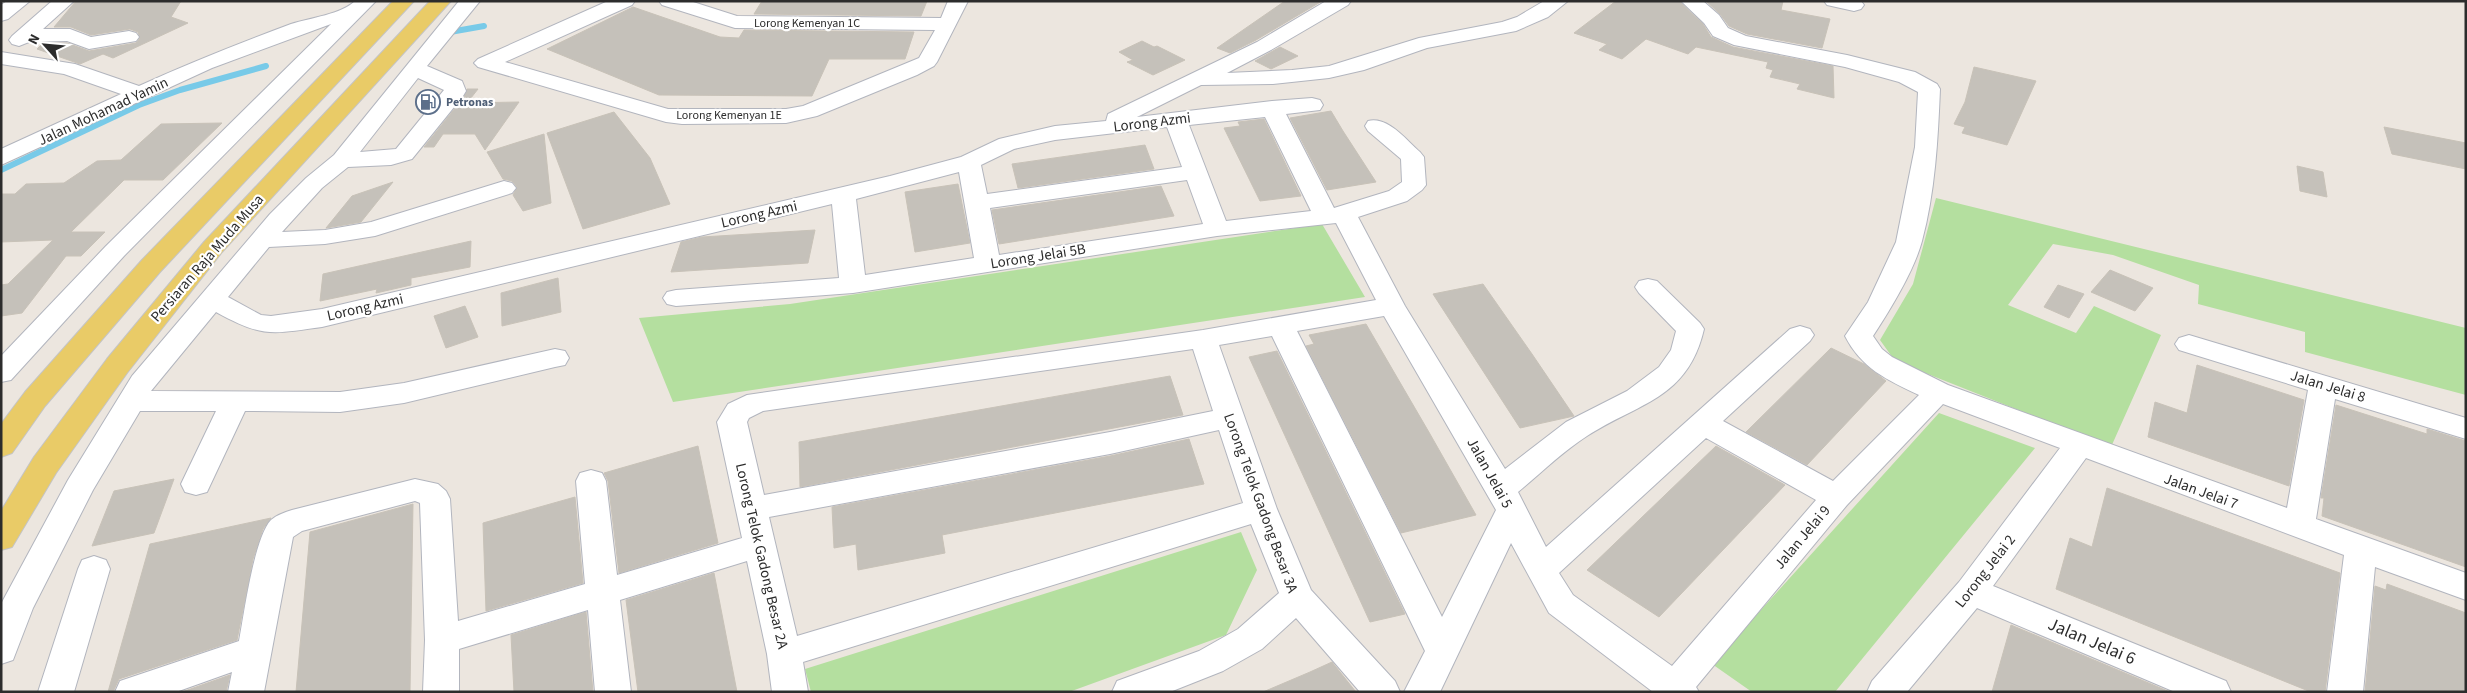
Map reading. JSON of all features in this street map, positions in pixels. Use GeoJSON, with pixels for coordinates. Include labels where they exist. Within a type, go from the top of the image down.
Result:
{"type":"FeatureCollection","features":[{"type":"Feature","properties":{"kind":"main road"},"geometry":{"type":"LineString","coordinates":[[1,446],[35,399],[151,266],[404,1]]}},
{"type":"Feature","properties":{"kind":"main road","name":"Persiaran Raja Muda Musa"},"geometry":{"type":"LineString","coordinates":[[1,538],[45,465],[117,366],[213,247],[451,6]]}},
{"type":"Feature","properties":{"kind":"street"},"geometry":{"type":"LineString","coordinates":[[1,14],[20,1]]}},
{"type":"Feature","properties":{"kind":"street"},"geometry":{"type":"LineString","coordinates":[[1,57],[64,1]]}},
{"type":"Feature","properties":{"kind":"street","name":"Lorong Kemenyan 1E"},"geometry":{"type":"LineString","coordinates":[[625,1],[485,63],[666,115],[682,117],[786,116],[809,111],[927,62],[948,24],[958,1]]}},
{"type":"Feature","properties":{"kind":"street","name":"Lorong Kemenyan 1C"},"geometry":{"type":"LineString","coordinates":[[669,1],[722,9],[735,22],[948,24]]}},
{"type":"Feature","properties":{"kind":"street"},"geometry":{"type":"LineString","coordinates":[[1095,128],[1264,46],[1341,1]]}},
{"type":"Feature","properties":{"kind":"street"},"geometry":{"type":"LineString","coordinates":[[1199,79],[1270,79],[1346,68],[1426,42],[1508,29],[1540,15],[1558,1]]}},
{"type":"Feature","properties":{"kind":"street","name":"Jalan Jelai 7"},"geometry":{"type":"LineString","coordinates":[[1691,1],[1712,19],[1720,32],[1740,41],[1847,61],[1907,77],[1929,89],[1926,147],[1909,242],[1881,303],[1859,336],[1864,349],[1888,367],[1938,392],[2079,446],[2466,587]]}},
{"type":"Feature","properties":{"kind":"street"},"geometry":{"type":"LineString","coordinates":[[1834,1],[1854,5]]}},
{"type":"Feature","properties":{"kind":"street"},"geometry":{"type":"LineString","coordinates":[[1,373],[115,251],[326,43],[354,5]]}},
{"type":"Feature","properties":{"kind":"street","name":"Jalan Mohamad Yamin"},"geometry":{"type":"LineString","coordinates":[[206,64],[221,52],[316,7],[354,5]]}},
{"type":"Feature","properties":{"kind":"street","name":"Jalan Mohamad Yamin"},"geometry":{"type":"LineString","coordinates":[[1,158],[206,64],[227,58],[354,5]]}},
{"type":"Feature","properties":{"kind":"street"},"geometry":{"type":"LineString","coordinates":[[1,650],[16,608],[29,582],[79,488],[142,383],[261,240],[314,183],[342,160],[414,68],[451,6]]}},
{"type":"Feature","properties":{"kind":"street"},"geometry":{"type":"LineString","coordinates":[[24,36],[70,34],[89,43],[129,38]]}},
{"type":"Feature","properties":{"kind":"street"},"geometry":{"type":"LineString","coordinates":[[277,37],[312,36],[326,43]]}},
{"type":"Feature","properties":{"kind":"street"},"geometry":{"type":"LineString","coordinates":[[1,57],[68,68],[141,94]]}},
{"type":"Feature","properties":{"kind":"street"},"geometry":{"type":"LineString","coordinates":[[342,160],[391,158],[404,154],[455,91],[454,86],[414,68]]}},
{"type":"Feature","properties":{"kind":"street","name":"Lorong Azmi"},"geometry":{"type":"LineString","coordinates":[[212,299],[254,322],[271,325],[322,318],[843,194],[969,162],[1007,144],[1055,133],[1312,105]]}},
{"type":"Feature","properties":{"kind":"street","name":"Jalan Jelai 5"},"geometry":{"type":"LineString","coordinates":[[1272,108],[1335,215],[1392,306],[1506,500],[1541,570],[1561,604],[1675,691]]}},
{"type":"Feature","properties":{"kind":"street"},"geometry":{"type":"LineString","coordinates":[[1175,119],[1217,229]]}},
{"type":"Feature","properties":{"kind":"street","name":"Lorong Jelai 5B"},"geometry":{"type":"LineString","coordinates":[[676,298],[853,285],[1217,229],[1335,215],[1398,196],[1414,184],[1412,157],[1376,126]]}},
{"type":"Feature","properties":{"kind":"street"},"geometry":{"type":"LineString","coordinates":[[969,162],[988,264]]}},
{"type":"Feature","properties":{"kind":"street"},"geometry":{"type":"LineString","coordinates":[[977,202],[1195,172]]}},
{"type":"Feature","properties":{"kind":"street"},"geometry":{"type":"LineString","coordinates":[[261,240],[325,237],[375,229],[504,188]]}},
{"type":"Feature","properties":{"kind":"street"},"geometry":{"type":"LineString","coordinates":[[843,194],[853,285]]}},
{"type":"Feature","properties":{"kind":"street"},"geometry":{"type":"LineString","coordinates":[[1422,692],[1506,500],[1576,429],[1637,398],[1669,374],[1685,351],[1690,329],[1648,287]]}},
{"type":"Feature","properties":{"kind":"street"},"geometry":{"type":"LineString","coordinates":[[1203,339],[1392,306]]}},
{"type":"Feature","properties":{"kind":"street"},"geometry":{"type":"LineString","coordinates":[[1280,325],[1441,649]]}},
{"type":"Feature","properties":{"kind":"street"},"geometry":{"type":"LineString","coordinates":[[1541,570],[1800,335]]}},
{"type":"Feature","properties":{"kind":"street","name":"Lorong Telok Gadong Besar 3A"},"geometry":{"type":"LineString","coordinates":[[1130,692],[1211,660],[1250,639],[1297,596],[1262,509],[1203,339]]}},
{"type":"Feature","properties":{"kind":"street","name":"Lorong Telok Gadong Besar 2A"},"geometry":{"type":"LineString","coordinates":[[790,692],[784,654],[732,422],[738,411],[757,402],[1203,339]]}},
{"type":"Feature","properties":{"kind":"street","name":"Jalan Jelai 8"},"geometry":{"type":"LineString","coordinates":[[2190,344],[2466,430]]}},
{"type":"Feature","properties":{"kind":"street"},"geometry":{"type":"LineString","coordinates":[[132,401],[340,402],[404,394],[555,358]]}},
{"type":"Feature","properties":{"kind":"street"},"geometry":{"type":"LineString","coordinates":[[2299,527],[2323,385]]}},
{"type":"Feature","properties":{"kind":"street","name":"Jalan Jelai 9"},"geometry":{"type":"LineString","coordinates":[[1675,691],[1836,497],[1938,392]]}},
{"type":"Feature","properties":{"kind":"street"},"geometry":{"type":"LineString","coordinates":[[196,484],[235,402]]}},
{"type":"Feature","properties":{"kind":"street"},"geometry":{"type":"LineString","coordinates":[[752,509],[1110,443],[1230,418]]}},
{"type":"Feature","properties":{"kind":"street"},"geometry":{"type":"LineString","coordinates":[[1703,423],[1836,497]]}},
{"type":"Feature","properties":{"kind":"street","name":"Lorong Jelai 2"},"geometry":{"type":"LineString","coordinates":[[1885,692],[1971,591],[2079,446]]}},
{"type":"Feature","properties":{"kind":"street"},"geometry":{"type":"LineString","coordinates":[[592,481],[613,692]]}},
{"type":"Feature","properties":{"kind":"street"},"geometry":{"type":"LineString","coordinates":[[246,692],[256,650],[276,538],[282,529],[292,522],[415,490],[426,492],[435,499],[442,640],[441,692]]}},
{"type":"Feature","properties":{"kind":"street"},"geometry":{"type":"LineString","coordinates":[[784,654],[1262,509]]}},
{"type":"Feature","properties":{"kind":"street"},"geometry":{"type":"LineString","coordinates":[[442,640],[760,545]]}},
{"type":"Feature","properties":{"kind":"street"},"geometry":{"type":"LineString","coordinates":[[2345,692],[2361,550]]}},
{"type":"Feature","properties":{"kind":"street"},"geometry":{"type":"LineString","coordinates":[[56,692],[94,569]]}},
{"type":"Feature","properties":{"kind":"street","name":"Jalan Jelai 6"},"geometry":{"type":"LineString","coordinates":[[1971,591],[2213,692]]}},
{"type":"Feature","properties":{"kind":"street"},"geometry":{"type":"LineString","coordinates":[[1297,596],[1382,692]]}},
{"type":"Feature","properties":{"kind":"street"},"geometry":{"type":"LineString","coordinates":[[133,692],[256,650]]}},
{"type":"Feature","properties":{"kind":"green space"},"geometry":{"type":"Polygon","coordinates":[[[1936,198],[2466,328],[2466,395],[2305,352],[2305,332],[2198,304],[2199,285],[2113,255],[2053,244],[2008,305],[2076,333],[2094,306],[2161,335],[2111,447],[1895,361],[1880,340],[1913,284],[1936,198]]]}},
{"type":"Feature","properties":{"kind":"green space"},"geometry":{"type":"Polygon","coordinates":[[[1322,224],[1365,297],[673,402],[639,318],[790,304],[1322,224]]]}},
{"type":"Feature","properties":{"kind":"green space"},"geometry":{"type":"Polygon","coordinates":[[[1939,413],[2035,448],[1835,692],[1752,692],[1712,664],[1939,413]]]}},
{"type":"Feature","properties":{"kind":"green space"},"geometry":{"type":"Polygon","coordinates":[[[1241,532],[1257,570],[1226,635],[1069,692],[811,692],[805,669],[1241,532]]]}},
{"type":"Feature","properties":{"kind":"building"},"geometry":{"type":"Polygon","coordinates":[[[76,1],[181,1],[171,17],[188,23],[113,58],[103,54],[80,64],[37,49],[42,44],[67,43],[89,51],[136,43],[140,38],[138,32],[130,29],[91,35],[71,27],[54,27],[76,1]]]}},
{"type":"Feature","properties":{"kind":"building"},"geometry":{"type":"Polygon","coordinates":[[[762,1],[927,1],[921,16],[754,14],[762,1]]]}},
{"type":"Feature","properties":{"kind":"building"},"geometry":{"type":"Polygon","coordinates":[[[1285,1],[1322,1],[1230,53],[1217,48],[1285,1]]]}},
{"type":"Feature","properties":{"kind":"building"},"geometry":{"type":"Polygon","coordinates":[[[1616,1],[1679,1],[1703,24],[1711,37],[1733,47],[1833,66],[1834,98],[1797,89],[1800,84],[1770,77],[1773,70],[1766,68],[1768,62],[1696,47],[1688,54],[1646,39],[1622,59],[1599,50],[1607,44],[1574,33],[1616,1]]]}},
{"type":"Feature","properties":{"kind":"building"},"geometry":{"type":"Polygon","coordinates":[[[1706,1],[1783,1],[1781,10],[1830,19],[1822,48],[1747,34],[1729,26],[1720,14],[1706,1]]]}},
{"type":"Feature","properties":{"kind":"building"},"geometry":{"type":"Polygon","coordinates":[[[633,7],[720,37],[739,38],[744,30],[914,32],[905,59],[829,59],[812,96],[659,95],[547,49],[633,7]]]}},
{"type":"Feature","properties":{"kind":"building"},"geometry":{"type":"Polygon","coordinates":[[[1142,41],[1185,60],[1153,75],[1127,62],[1133,60],[1119,52],[1142,41]]]}},
{"type":"Feature","properties":{"kind":"building"},"geometry":{"type":"Polygon","coordinates":[[[1280,47],[1298,56],[1271,69],[1255,61],[1280,47]]]}},
{"type":"Feature","properties":{"kind":"building"},"geometry":{"type":"Polygon","coordinates":[[[1974,67],[2036,81],[2007,145],[1962,133],[1965,127],[1954,124],[1965,102],[1974,67]]]}},
{"type":"Feature","properties":{"kind":"building"},"geometry":{"type":"Polygon","coordinates":[[[467,89],[478,89],[467,103],[519,102],[485,150],[475,134],[443,134],[434,147],[424,147],[464,97],[467,89]]]}},
{"type":"Feature","properties":{"kind":"building"},"geometry":{"type":"Polygon","coordinates":[[[1331,111],[1376,182],[1327,190],[1290,118],[1331,111]]]}},
{"type":"Feature","properties":{"kind":"building"},"geometry":{"type":"Polygon","coordinates":[[[614,112],[650,158],[670,204],[583,229],[547,133],[614,112]]]}},
{"type":"Feature","properties":{"kind":"building"},"geometry":{"type":"Polygon","coordinates":[[[1264,119],[1301,196],[1260,201],[1224,128],[1240,126],[1238,122],[1264,119]]]}},
{"type":"Feature","properties":{"kind":"building"},"geometry":{"type":"Polygon","coordinates":[[[222,123],[163,180],[124,180],[71,232],[105,232],[81,256],[66,256],[22,313],[1,316],[1,285],[8,284],[53,240],[1,242],[1,194],[15,194],[26,184],[64,183],[97,161],[121,160],[161,124],[222,123]]]}},
{"type":"Feature","properties":{"kind":"building"},"geometry":{"type":"Polygon","coordinates":[[[2384,127],[2466,143],[2466,169],[2392,154],[2384,127]]]}},
{"type":"Feature","properties":{"kind":"building"},"geometry":{"type":"Polygon","coordinates":[[[544,134],[551,203],[523,211],[513,195],[517,187],[512,181],[503,179],[487,152],[544,134]]]}},
{"type":"Feature","properties":{"kind":"building"},"geometry":{"type":"Polygon","coordinates":[[[1145,145],[1154,169],[1018,188],[1012,164],[1145,145]]]}},
{"type":"Feature","properties":{"kind":"building"},"geometry":{"type":"Polygon","coordinates":[[[2297,166],[2323,172],[2327,197],[2300,191],[2297,166]]]}},
{"type":"Feature","properties":{"kind":"building"},"geometry":{"type":"Polygon","coordinates":[[[393,182],[361,222],[326,228],[352,196],[393,182]]]}},
{"type":"Feature","properties":{"kind":"building"},"geometry":{"type":"Polygon","coordinates":[[[958,184],[970,243],[915,252],[905,192],[958,184]]]}},
{"type":"Feature","properties":{"kind":"building"},"geometry":{"type":"Polygon","coordinates":[[[1161,186],[1174,216],[999,244],[992,210],[1161,186]]]}},
{"type":"Feature","properties":{"kind":"building"},"geometry":{"type":"Polygon","coordinates":[[[815,230],[808,263],[671,272],[681,242],[702,237],[815,230]]]}},
{"type":"Feature","properties":{"kind":"building"},"geometry":{"type":"Polygon","coordinates":[[[471,241],[470,267],[411,278],[411,285],[376,293],[377,289],[320,301],[323,274],[471,241]]]}},
{"type":"Feature","properties":{"kind":"building"},"geometry":{"type":"Polygon","coordinates":[[[2110,270],[2153,288],[2135,311],[2091,292],[2110,270]]]}},
{"type":"Feature","properties":{"kind":"building"},"geometry":{"type":"Polygon","coordinates":[[[558,278],[561,312],[502,326],[501,293],[558,278]]]}},
{"type":"Feature","properties":{"kind":"building"},"geometry":{"type":"Polygon","coordinates":[[[1483,284],[1574,416],[1520,428],[1433,294],[1483,284]]]}},
{"type":"Feature","properties":{"kind":"building"},"geometry":{"type":"Polygon","coordinates":[[[2058,285],[2084,294],[2069,318],[2044,307],[2058,285]]]}},
{"type":"Feature","properties":{"kind":"building"},"geometry":{"type":"Polygon","coordinates":[[[465,306],[478,337],[446,348],[434,316],[465,306]]]}},
{"type":"Feature","properties":{"kind":"building"},"geometry":{"type":"Polygon","coordinates":[[[1366,324],[1476,515],[1401,533],[1306,346],[1314,344],[1309,335],[1366,324]]]}},
{"type":"Feature","properties":{"kind":"building"},"geometry":{"type":"Polygon","coordinates":[[[1831,348],[1864,364],[1886,381],[1807,465],[1746,432],[1831,348]]]}},
{"type":"Feature","properties":{"kind":"building"},"geometry":{"type":"Polygon","coordinates":[[[1277,351],[1405,614],[1370,622],[1249,357],[1277,351]]]}},
{"type":"Feature","properties":{"kind":"building"},"geometry":{"type":"Polygon","coordinates":[[[2197,365],[2304,400],[2289,486],[2148,437],[2155,402],[2187,413],[2197,365]]]}},
{"type":"Feature","properties":{"kind":"building"},"geometry":{"type":"Polygon","coordinates":[[[1170,376],[1183,415],[800,487],[799,442],[1170,376]]]}},
{"type":"Feature","properties":{"kind":"building"},"geometry":{"type":"Polygon","coordinates":[[[2336,405],[2427,434],[2427,429],[2466,441],[2466,567],[2322,516],[2324,498],[2321,498],[2336,405]]]}},
{"type":"Feature","properties":{"kind":"building"},"geometry":{"type":"Polygon","coordinates":[[[1189,439],[1204,484],[942,535],[945,553],[858,570],[856,544],[834,548],[832,507],[1110,456],[1189,439]]]}},
{"type":"Feature","properties":{"kind":"building"},"geometry":{"type":"Polygon","coordinates":[[[698,446],[718,543],[619,573],[608,481],[604,473],[698,446]]]}},
{"type":"Feature","properties":{"kind":"building"},"geometry":{"type":"Polygon","coordinates":[[[1716,446],[1785,485],[1659,617],[1587,570],[1716,446]]]}},
{"type":"Feature","properties":{"kind":"building"},"geometry":{"type":"Polygon","coordinates":[[[174,479],[154,533],[92,546],[114,491],[174,479]]]}},
{"type":"Feature","properties":{"kind":"building"},"geometry":{"type":"Polygon","coordinates":[[[2107,488],[2340,573],[2325,692],[2311,692],[2056,589],[2070,538],[2092,547],[2107,488]]]}},
{"type":"Feature","properties":{"kind":"building"},"geometry":{"type":"Polygon","coordinates":[[[575,497],[583,583],[486,611],[483,523],[575,497]]]}},
{"type":"Feature","properties":{"kind":"building"},"geometry":{"type":"Polygon","coordinates":[[[413,504],[410,692],[296,692],[310,532],[413,504]]]}},
{"type":"Feature","properties":{"kind":"building"},"geometry":{"type":"Polygon","coordinates":[[[271,518],[263,529],[253,559],[237,640],[119,679],[113,692],[108,692],[150,544],[271,518]]]}},
{"type":"Feature","properties":{"kind":"building"},"geometry":{"type":"Polygon","coordinates":[[[714,573],[737,692],[638,692],[626,600],[714,573]]]}},
{"type":"Feature","properties":{"kind":"building"},"geometry":{"type":"Polygon","coordinates":[[[2387,584],[2466,613],[2466,692],[2365,692],[2375,586],[2386,590],[2387,584]]]}},
{"type":"Feature","properties":{"kind":"building"},"geometry":{"type":"Polygon","coordinates":[[[586,612],[593,692],[514,692],[511,635],[586,612]]]}},
{"type":"Feature","properties":{"kind":"building"},"geometry":{"type":"Polygon","coordinates":[[[2011,625],[2170,692],[1992,692],[2011,625]]]}},
{"type":"Feature","properties":{"kind":"building"},"geometry":{"type":"Polygon","coordinates":[[[1332,662],[1356,692],[1263,692],[1310,672],[1332,662]]]}},
{"type":"Feature","properties":{"kind":"building"},"geometry":{"type":"Polygon","coordinates":[[[230,675],[226,692],[182,692],[230,675]]]}},
{"type":"Feature","properties":{"kind":"waterway"},"geometry":{"type":"LineString","coordinates":[[450,32],[484,26]]}},
{"type":"Feature","properties":{"kind":"waterway"},"geometry":{"type":"LineString","coordinates":[[1,170],[139,105],[180,90],[266,66]]}},
{"type":"Feature","properties":{"kind":"place","name":"Petronas"},"geometry":{"type":"Point","coordinates":[428,102]}}]}
